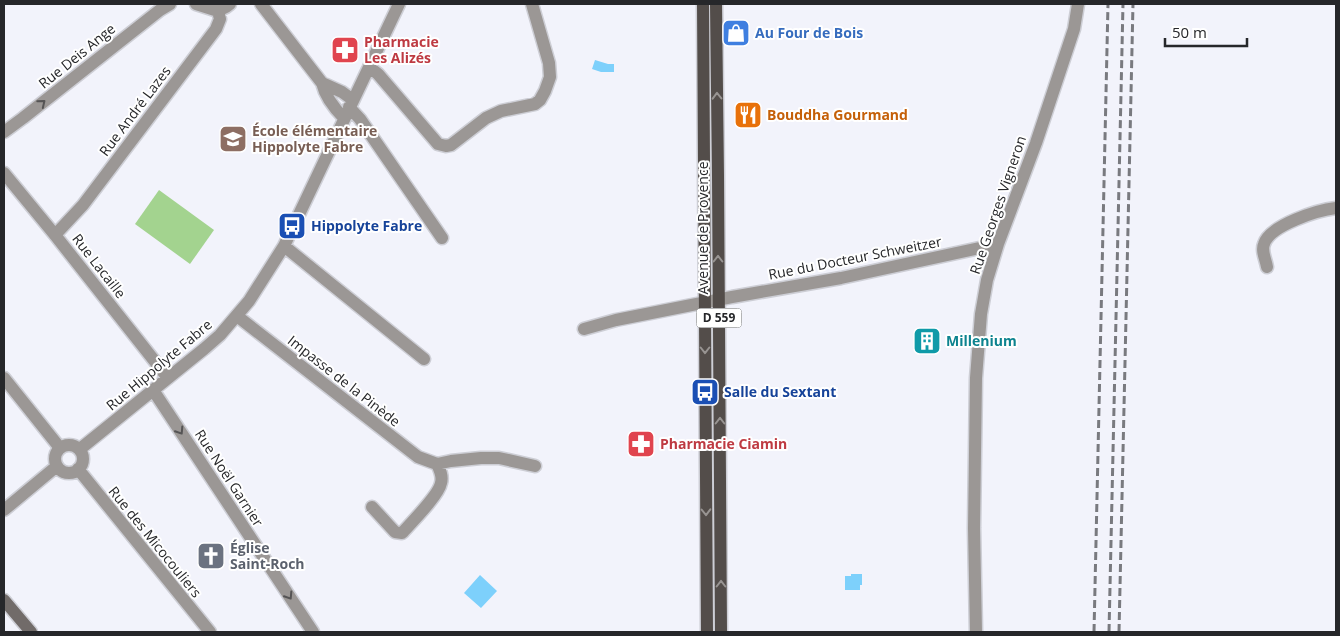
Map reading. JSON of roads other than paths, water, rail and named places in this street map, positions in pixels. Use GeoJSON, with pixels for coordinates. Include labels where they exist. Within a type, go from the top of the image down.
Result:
{"type":"FeatureCollection","features":[{"type":"Feature","properties":{"kind":"main road","name":"Avenue de Provence"},"geometry":{"type":"LineString","coordinates":[[703,4],[708,632]]}},
{"type":"Feature","properties":{"kind":"main road","name":"Avenue de Provence"},"geometry":{"type":"LineString","coordinates":[[716,4],[721,632]]}},
{"type":"Feature","properties":{"kind":"main road"},"geometry":{"type":"LineString","coordinates":[[4,600],[31,632]]}},
{"type":"Feature","properties":{"kind":"street","name":"Rue Deis Ange"},"geometry":{"type":"LineString","coordinates":[[4,132],[170,4]]}},
{"type":"Feature","properties":{"kind":"street"},"geometry":{"type":"LineString","coordinates":[[196,4],[218,10],[230,4]]}},
{"type":"Feature","properties":{"kind":"street"},"geometry":{"type":"LineString","coordinates":[[261,4],[322,83],[334,108],[348,108]]}},
{"type":"Feature","properties":{"kind":"street","name":"Rue Hippolyte Fabre"},"geometry":{"type":"LineString","coordinates":[[80,450],[220,335],[249,302],[284,246],[399,4]]}},
{"type":"Feature","properties":{"kind":"street"},"geometry":{"type":"LineString","coordinates":[[369,67],[378,74],[438,144],[451,145],[486,118],[501,110],[535,104],[540,100],[550,77],[549,64],[532,4]]}},
{"type":"Feature","properties":{"kind":"street","name":"Rue Georges Vigneron"},"geometry":{"type":"LineString","coordinates":[[976,632],[974,528],[976,378],[981,314],[987,280],[998,244],[1036,143],[1074,29],[1078,4]]}},
{"type":"Feature","properties":{"kind":"street","name":"Rue André Lazes"},"geometry":{"type":"LineString","coordinates":[[55,235],[83,205],[216,29],[220,19],[218,10]]}},
{"type":"Feature","properties":{"kind":"street"},"geometry":{"type":"LineString","coordinates":[[322,83],[342,92],[348,108],[360,119],[442,238]]}},
{"type":"Feature","properties":{"kind":"street","name":"Rue Lacaille"},"geometry":{"type":"LineString","coordinates":[[4,174],[55,235],[168,378]]}},
{"type":"Feature","properties":{"kind":"street"},"geometry":{"type":"LineString","coordinates":[[1267,267],[1263,244],[1270,235],[1283,226],[1304,216],[1336,208]]}},
{"type":"Feature","properties":{"kind":"street","name":"Rue du Docteur Schweitzer"},"geometry":{"type":"LineString","coordinates":[[584,329],[616,320],[840,278],[998,244]]}},
{"type":"Feature","properties":{"kind":"street"},"geometry":{"type":"LineString","coordinates":[[284,246],[424,359]]}},
{"type":"Feature","properties":{"kind":"street","name":"Impasse de la Pinède"},"geometry":{"type":"LineString","coordinates":[[237,316],[418,457],[437,464]]}},
{"type":"Feature","properties":{"kind":"street"},"geometry":{"type":"LineString","coordinates":[[4,378],[60,448]]}},
{"type":"Feature","properties":{"kind":"street","name":"Rue Noël Garnier"},"geometry":{"type":"LineString","coordinates":[[154,390],[313,632]]}},
{"type":"Feature","properties":{"kind":"street"},"geometry":{"type":"LineString","coordinates":[[72,445],[80,450],[83,462],[78,469],[67,472],[57,466],[55,458],[60,448],[72,445]]}},
{"type":"Feature","properties":{"kind":"street"},"geometry":{"type":"LineString","coordinates":[[372,507],[395,532],[402,534],[438,491],[442,482],[437,464],[451,461],[499,458],[535,466]]}},
{"type":"Feature","properties":{"kind":"street"},"geometry":{"type":"LineString","coordinates":[[4,510],[57,466]]}},
{"type":"Feature","properties":{"kind":"street","name":"Rue des Micocouliers"},"geometry":{"type":"LineString","coordinates":[[78,469],[210,632]]}},
{"type":"Feature","properties":{"kind":"water"},"geometry":{"type":"Polygon","coordinates":[[[595,60],[614,64],[614,72],[601,72],[592,69],[595,60]]]}},
{"type":"Feature","properties":{"kind":"water"},"geometry":{"type":"Polygon","coordinates":[[[851,574],[862,574],[860,590],[845,590],[845,576],[851,576],[851,574]]]}},
{"type":"Feature","properties":{"kind":"water"},"geometry":{"type":"Polygon","coordinates":[[[480,575],[497,591],[481,608],[464,593],[480,575]]]}},
{"type":"Feature","properties":{"kind":"railway"},"geometry":{"type":"LineString","coordinates":[[1094,632],[1108,4]]}},
{"type":"Feature","properties":{"kind":"railway"},"geometry":{"type":"LineString","coordinates":[[1109,632],[1123,4]]}},
{"type":"Feature","properties":{"kind":"railway"},"geometry":{"type":"LineString","coordinates":[[1119,632],[1133,4]]}},
{"type":"Feature","properties":{"kind":"place","name":"Au Four de Bois"},"geometry":{"type":"Point","coordinates":[736,33]}},
{"type":"Feature","properties":{"kind":"place","name":"Pharmacie Les Alizés"},"geometry":{"type":"Point","coordinates":[345,50]}},
{"type":"Feature","properties":{"kind":"place","name":"Bouddha Gourmand"},"geometry":{"type":"Point","coordinates":[748,115]}},
{"type":"Feature","properties":{"kind":"place","name":"École élémentaire Hippolyte Fabre"},"geometry":{"type":"Point","coordinates":[233,139]}},
{"type":"Feature","properties":{"kind":"place","name":"Hippolyte Fabre"},"geometry":{"type":"Point","coordinates":[292,226]}},
{"type":"Feature","properties":{"kind":"place","name":"Millenium"},"geometry":{"type":"Point","coordinates":[927,341]}},
{"type":"Feature","properties":{"kind":"place","name":"Salle du Sextant"},"geometry":{"type":"Point","coordinates":[705,392]}},
{"type":"Feature","properties":{"kind":"place","name":"Pharmacie Ciamin"},"geometry":{"type":"Point","coordinates":[641,444]}},
{"type":"Feature","properties":{"kind":"place","name":"Église Saint-Roch"},"geometry":{"type":"Point","coordinates":[211,556]}}]}
